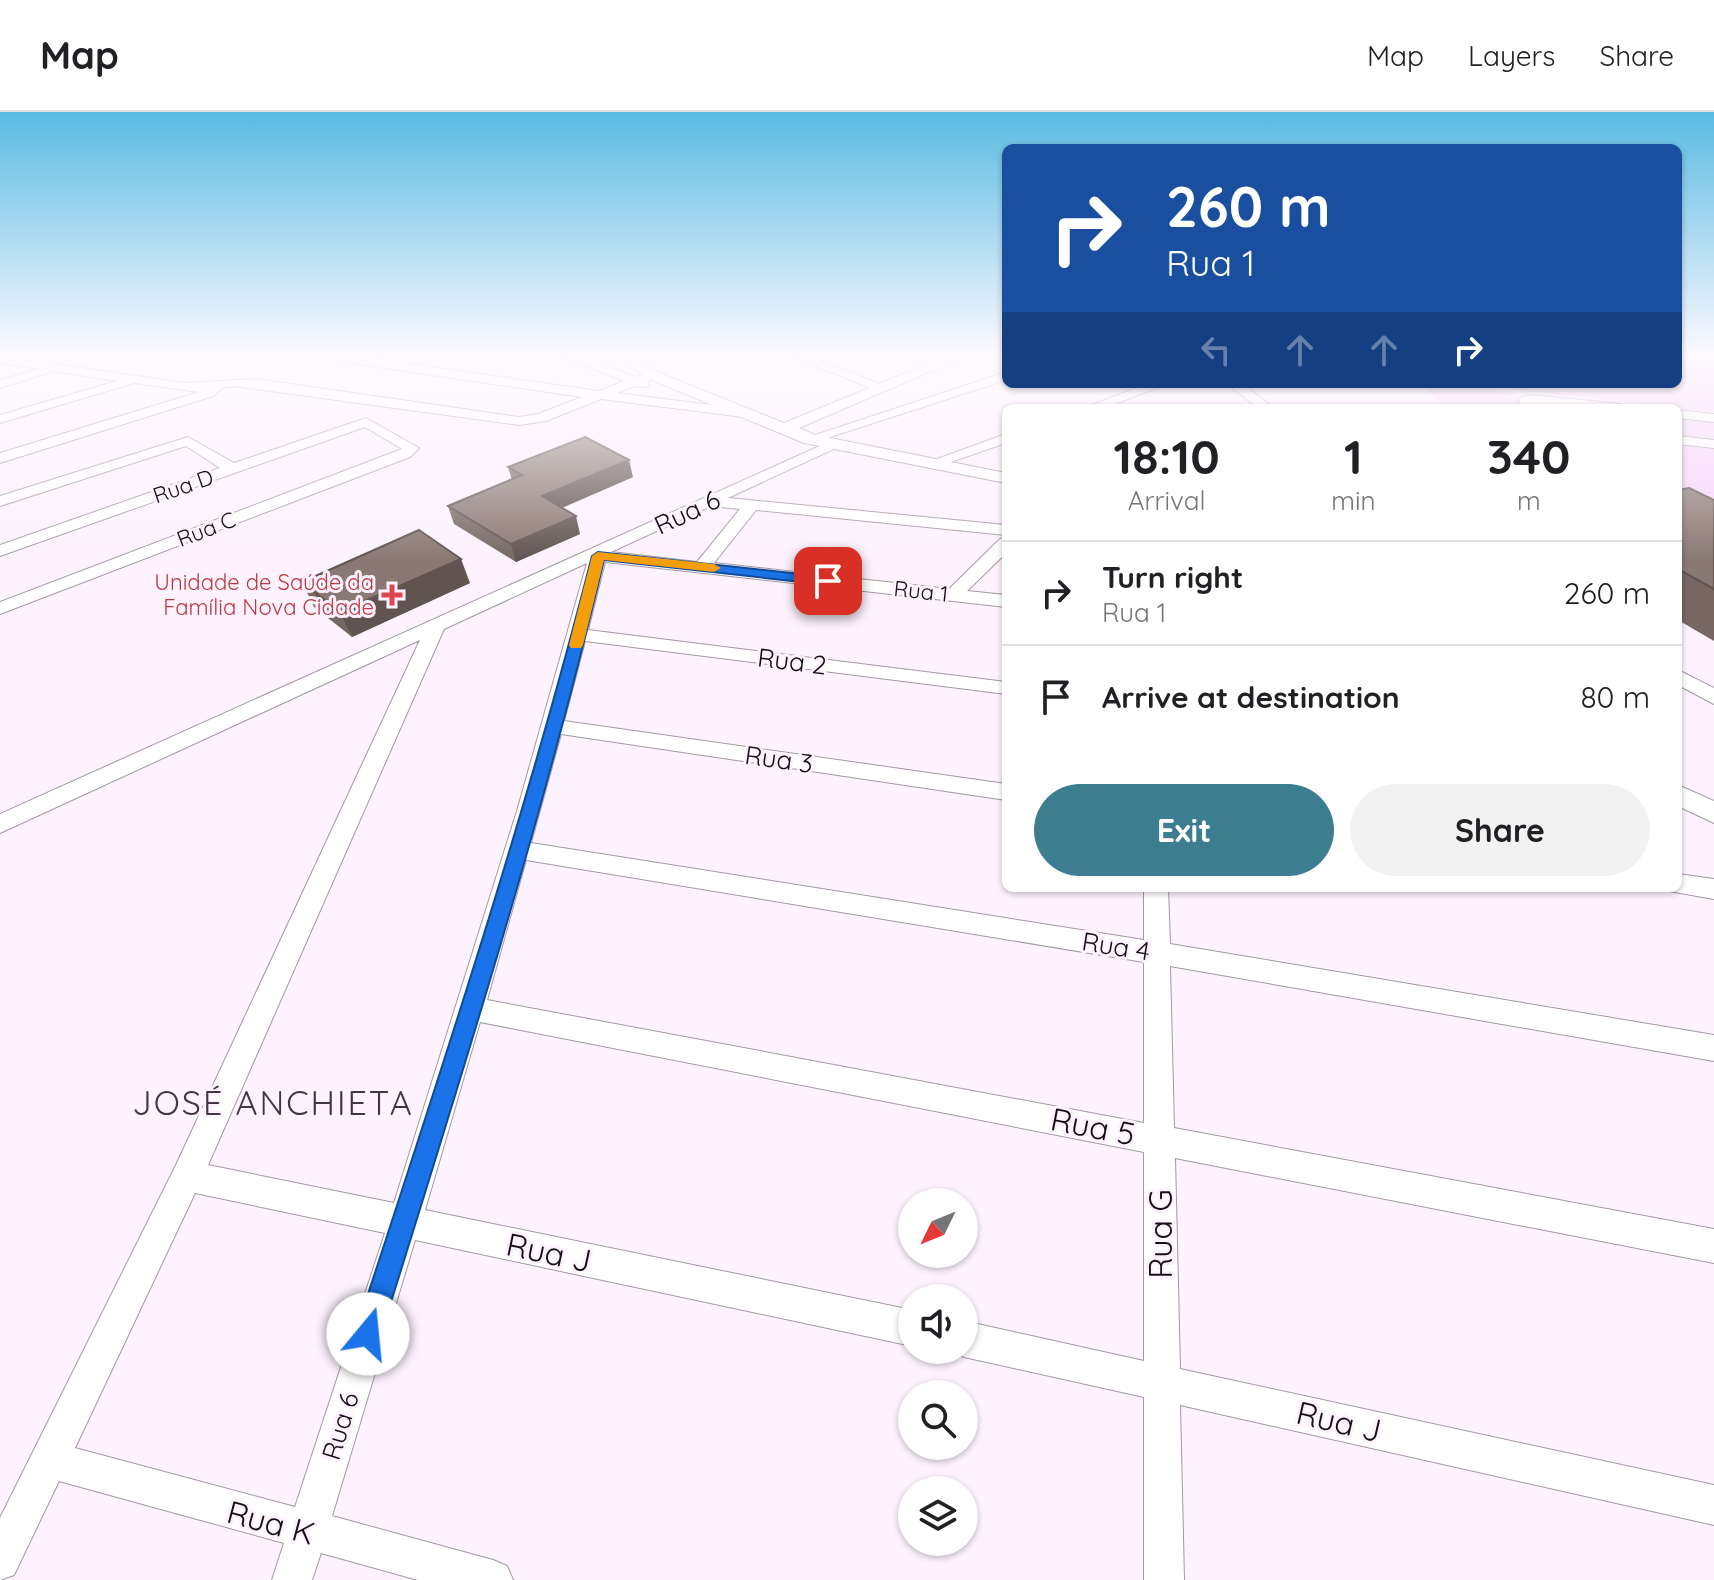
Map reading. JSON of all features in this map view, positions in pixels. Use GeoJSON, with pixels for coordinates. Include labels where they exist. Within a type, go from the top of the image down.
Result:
{"type":"FeatureCollection","features":[{"type":"Feature","properties":{"kind":"street"},"geometry":{"type":"LineString","coordinates":[[0,501],[153,425]]}},
{"type":"Feature","properties":{"kind":"street","name":"Rua D"},"geometry":{"type":"LineString","coordinates":[[0,551],[359,425]]}},
{"type":"Feature","properties":{"kind":"street","name":"Rua D"},"geometry":{"type":"LineString","coordinates":[[370,425],[412,450]]}},
{"type":"Feature","properties":{"kind":"street"},"geometry":{"type":"LineString","coordinates":[[772,425],[810,439],[1002,477]]}},
{"type":"Feature","properties":{"kind":"street"},"geometry":{"type":"LineString","coordinates":[[783,429],[794,425]]}},
{"type":"Feature","properties":{"kind":"street"},"geometry":{"type":"LineString","coordinates":[[810,439],[855,425]]}},
{"type":"Feature","properties":{"kind":"street"},"geometry":{"type":"LineString","coordinates":[[0,458],[127,438],[188,441],[232,469]]}},
{"type":"Feature","properties":{"kind":"street"},"geometry":{"type":"LineString","coordinates":[[934,463],[1002,439]]}},
{"type":"Feature","properties":{"kind":"street"},"geometry":{"type":"LineString","coordinates":[[1682,440],[1714,444]]}},
{"type":"Feature","properties":{"kind":"street","name":"Rua 6"},"geometry":{"type":"LineString","coordinates":[[292,1580],[472,1009],[579,635],[599,554],[833,444]]}},
{"type":"Feature","properties":{"kind":"street","name":"Rua C"},"geometry":{"type":"LineString","coordinates":[[0,608],[412,450]]}},
{"type":"Feature","properties":{"kind":"street"},"geometry":{"type":"LineString","coordinates":[[710,501],[1002,530]]}},
{"type":"Feature","properties":{"kind":"street"},"geometry":{"type":"LineString","coordinates":[[702,567],[751,506]]}},
{"type":"Feature","properties":{"kind":"street"},"geometry":{"type":"LineString","coordinates":[[953,595],[1002,547]]}},
{"type":"Feature","properties":{"kind":"street"},"geometry":{"type":"LineString","coordinates":[[0,824],[599,554]]}},
{"type":"Feature","properties":{"kind":"street","name":"Rua 1"},"geometry":{"type":"LineString","coordinates":[[599,554],[1002,601]]}},
{"type":"Feature","properties":{"kind":"street"},"geometry":{"type":"LineString","coordinates":[[0,1561],[187,1176],[436,626]]}},
{"type":"Feature","properties":{"kind":"street","name":"Rua 2"},"geometry":{"type":"LineString","coordinates":[[579,635],[1002,688]]}},
{"type":"Feature","properties":{"kind":"street"},"geometry":{"type":"LineString","coordinates":[[1682,678],[1714,697]]}},
{"type":"Feature","properties":{"kind":"street","name":"Rua 3"},"geometry":{"type":"LineString","coordinates":[[553,726],[1002,791]]}},
{"type":"Feature","properties":{"kind":"street"},"geometry":{"type":"LineString","coordinates":[[1682,796],[1714,813]]}},
{"type":"Feature","properties":{"kind":"street","name":"Rua 4"},"geometry":{"type":"LineString","coordinates":[[517,850],[1156,953],[1714,1048]]}},
{"type":"Feature","properties":{"kind":"street"},"geometry":{"type":"LineString","coordinates":[[1682,885],[1714,889]]}},
{"type":"Feature","properties":{"kind":"street","name":"Rua G"},"geometry":{"type":"LineString","coordinates":[[1156,892],[1164,1580]]}},
{"type":"Feature","properties":{"kind":"street","name":"Rua 5"},"geometry":{"type":"LineString","coordinates":[[472,1009],[1714,1246]]}},
{"type":"Feature","properties":{"kind":"street","name":"Rua J"},"geometry":{"type":"LineString","coordinates":[[187,1176],[898,1325]]}},
{"type":"Feature","properties":{"kind":"street","name":"Rua J"},"geometry":{"type":"LineString","coordinates":[[978,1342],[1714,1505]]}},
{"type":"Feature","properties":{"kind":"street","name":"Rua K"},"geometry":{"type":"LineString","coordinates":[[50,1460],[493,1580]]}},
{"type":"Feature","properties":{"kind":"shaded area"},"geometry":{"type":"Polygon","coordinates":[[[1682,425],[1714,425],[1714,441],[1682,437],[1682,425]]]}},
{"type":"Feature","properties":{"kind":"shaded area"},"geometry":{"type":"Polygon","coordinates":[[[1682,445],[1714,449],[1714,501],[1682,501],[1682,445]]]}},
{"type":"Feature","properties":{"kind":"building"},"geometry":{"type":"Polygon","coordinates":[[[585,437],[629,460],[542,496],[576,516],[511,544],[448,506],[522,475],[508,467],[585,437]]]}},
{"type":"Feature","properties":{"kind":"building"},"geometry":{"type":"Polygon","coordinates":[[[1689,488],[1714,500],[1714,589],[1682,571],[1682,489],[1689,488]]]}},
{"type":"Feature","properties":{"kind":"building"},"geometry":{"type":"Polygon","coordinates":[[[419,530],[461,559],[340,612],[302,582],[419,530]]]}},
{"type":"Feature","properties":{"kind":"slow traffic"},"geometry":{"type":"LineString","coordinates":[[576,645],[598,556],[714,568]]}},
{"type":"Feature","properties":{"kind":"place","name":"Unidade de Saúde da Família Nova Cidade"},"geometry":{"type":"Point","coordinates":[392,595]}},
{"type":"Feature","properties":{"kind":"district","name":"JOSÉ ANCHIETA"},"geometry":{"type":"Point","coordinates":[273,1102]}},
{"type":"Feature","properties":{"kind":"route"},"geometry":{"type":"LineString","coordinates":[[368,1334],[472,1009],[579,635],[598,556],[828,581]]}}]}
